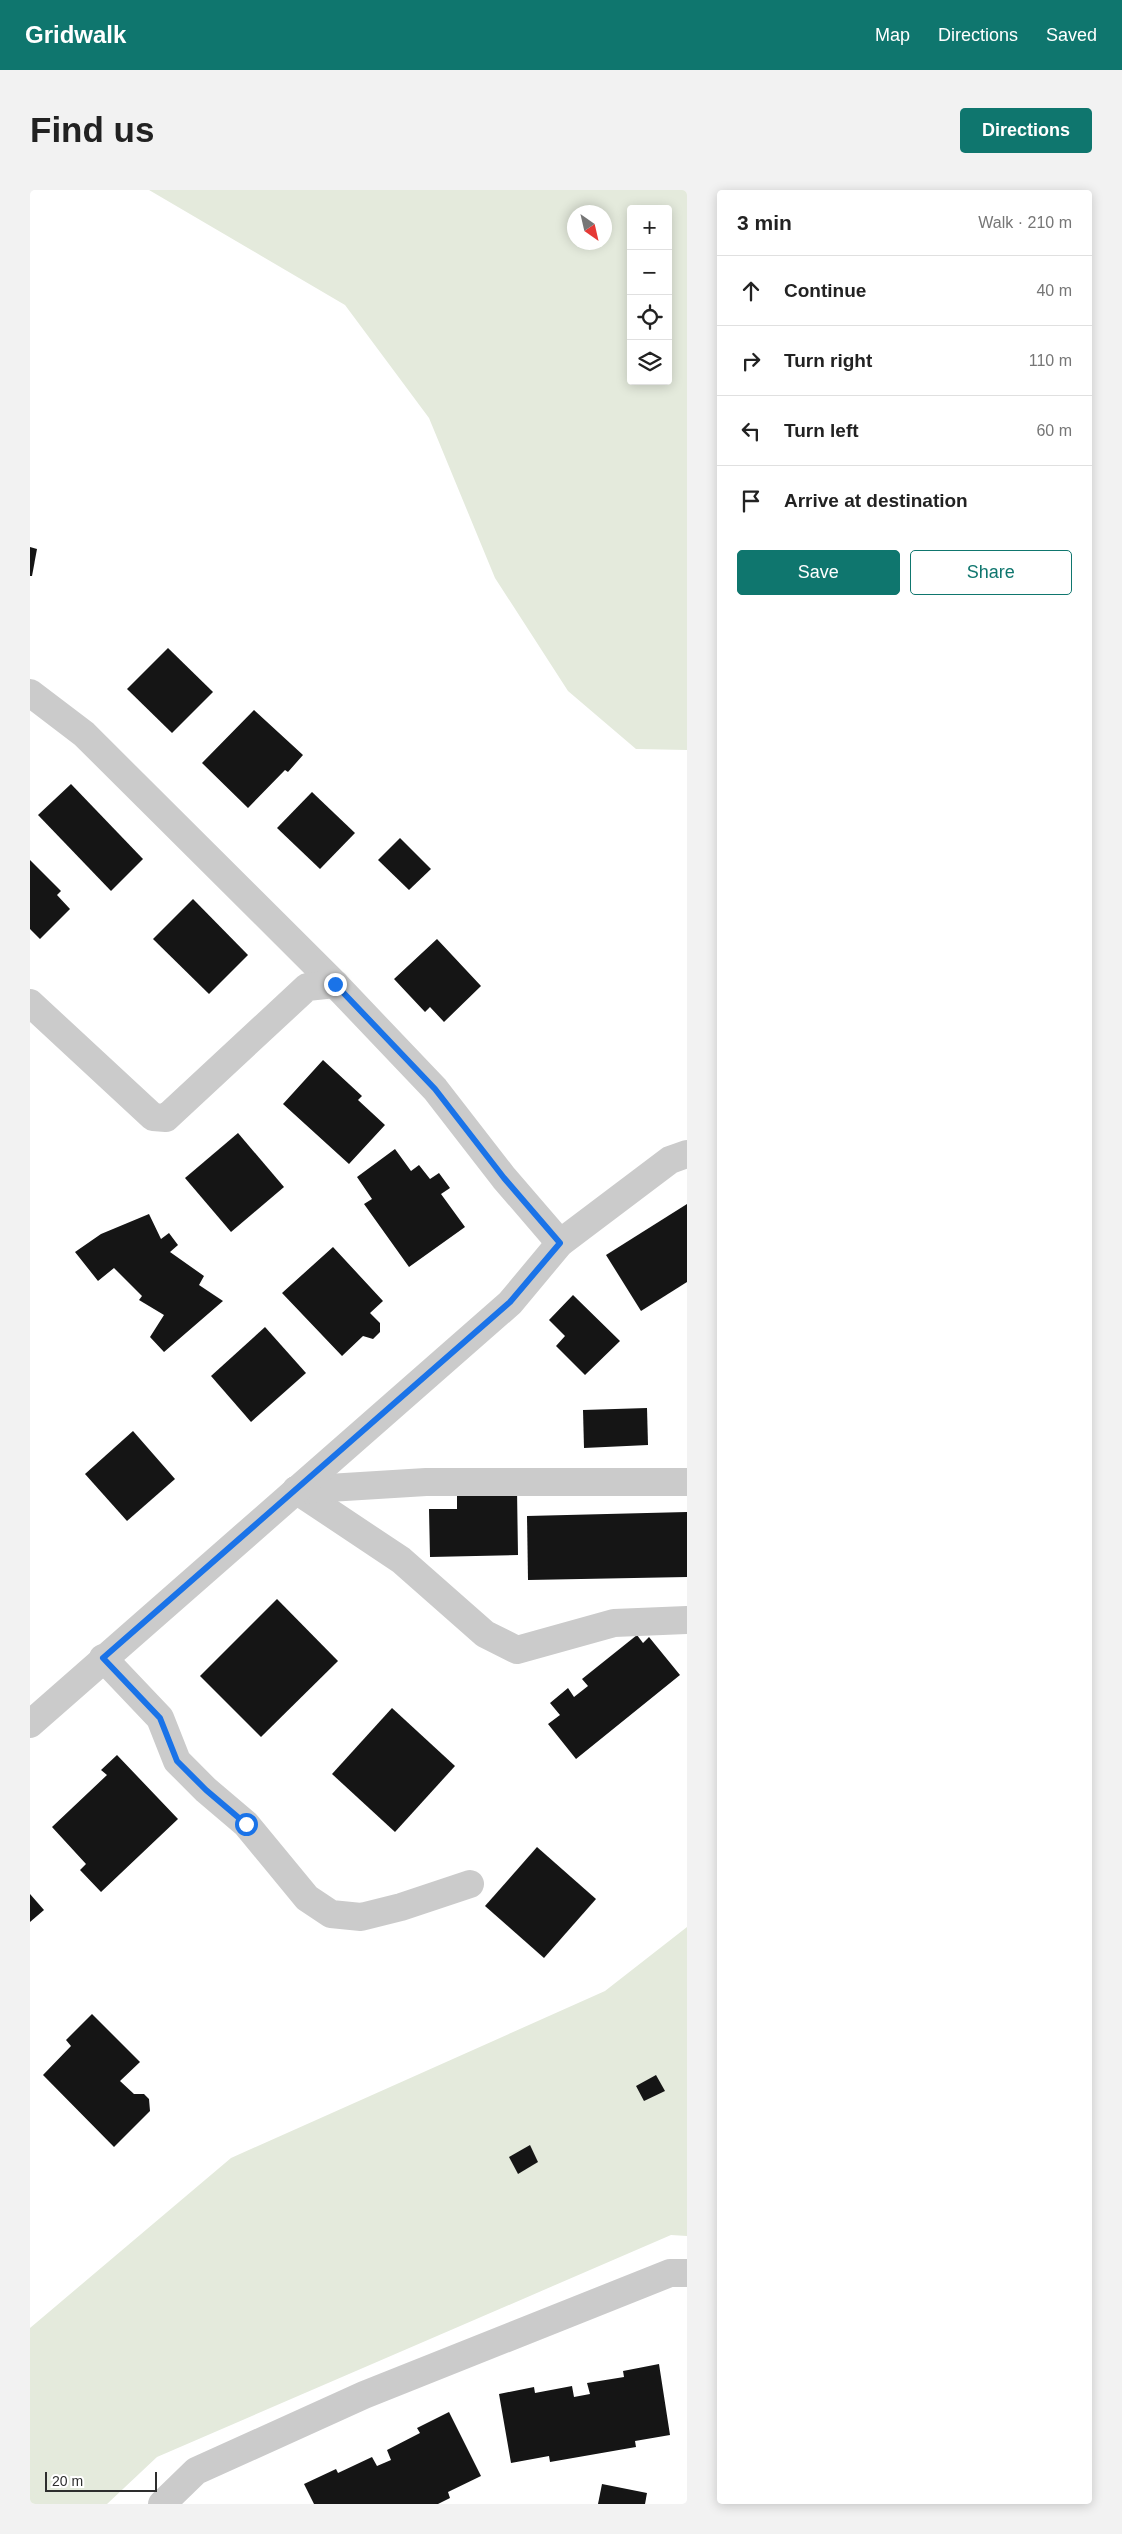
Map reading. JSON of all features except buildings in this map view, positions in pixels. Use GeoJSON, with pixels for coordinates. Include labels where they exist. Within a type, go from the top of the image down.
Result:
{"type":"FeatureCollection","features":[{"type":"Feature","properties":{"kind":"street"},"geometry":{"type":"LineString","coordinates":[[30,693],[84,734],[335,984],[435,1089],[504,1178],[560,1243]]}},
{"type":"Feature","properties":{"kind":"street"},"geometry":{"type":"LineString","coordinates":[[34,1014],[153,1117],[166,1118],[307,987],[335,984]]}},
{"type":"Feature","properties":{"kind":"street"},"geometry":{"type":"LineString","coordinates":[[30,1724],[510,1302],[560,1243],[670,1160],[687,1154]]}},
{"type":"Feature","properties":{"kind":"street"},"geometry":{"type":"LineString","coordinates":[[296,1490],[426,1482],[687,1482]]}},
{"type":"Feature","properties":{"kind":"street"},"geometry":{"type":"LineString","coordinates":[[296,1490],[401,1560],[485,1634],[518,1650],[614,1623],[687,1620]]}},
{"type":"Feature","properties":{"kind":"street"},"geometry":{"type":"LineString","coordinates":[[103,1658],[160,1718],[177,1761],[206,1790],[246,1824],[307,1898],[331,1914],[361,1917],[401,1907],[470,1884]]}},
{"type":"Feature","properties":{"kind":"street"},"geometry":{"type":"LineString","coordinates":[[162,2504],[196,2471],[364,2395],[670,2273],[687,2273]]}},
{"type":"Feature","properties":{"kind":"shaded area"},"geometry":{"type":"Polygon","coordinates":[[[149,190],[687,190],[687,750],[636,749],[568,691],[495,578],[429,418],[345,305],[149,190]]]}},
{"type":"Feature","properties":{"kind":"shaded area"},"geometry":{"type":"Polygon","coordinates":[[[687,1927],[687,2236],[671,2235],[157,2457],[107,2504],[30,2504],[30,2328],[231,2158],[605,1991],[687,1927]]]}},
{"type":"Feature","properties":{"kind":"route"},"geometry":{"type":"LineString","coordinates":[[246,1824],[206,1790],[177,1761],[160,1718],[103,1658],[510,1302],[560,1243],[504,1178],[435,1089],[335,984]]}}]}
